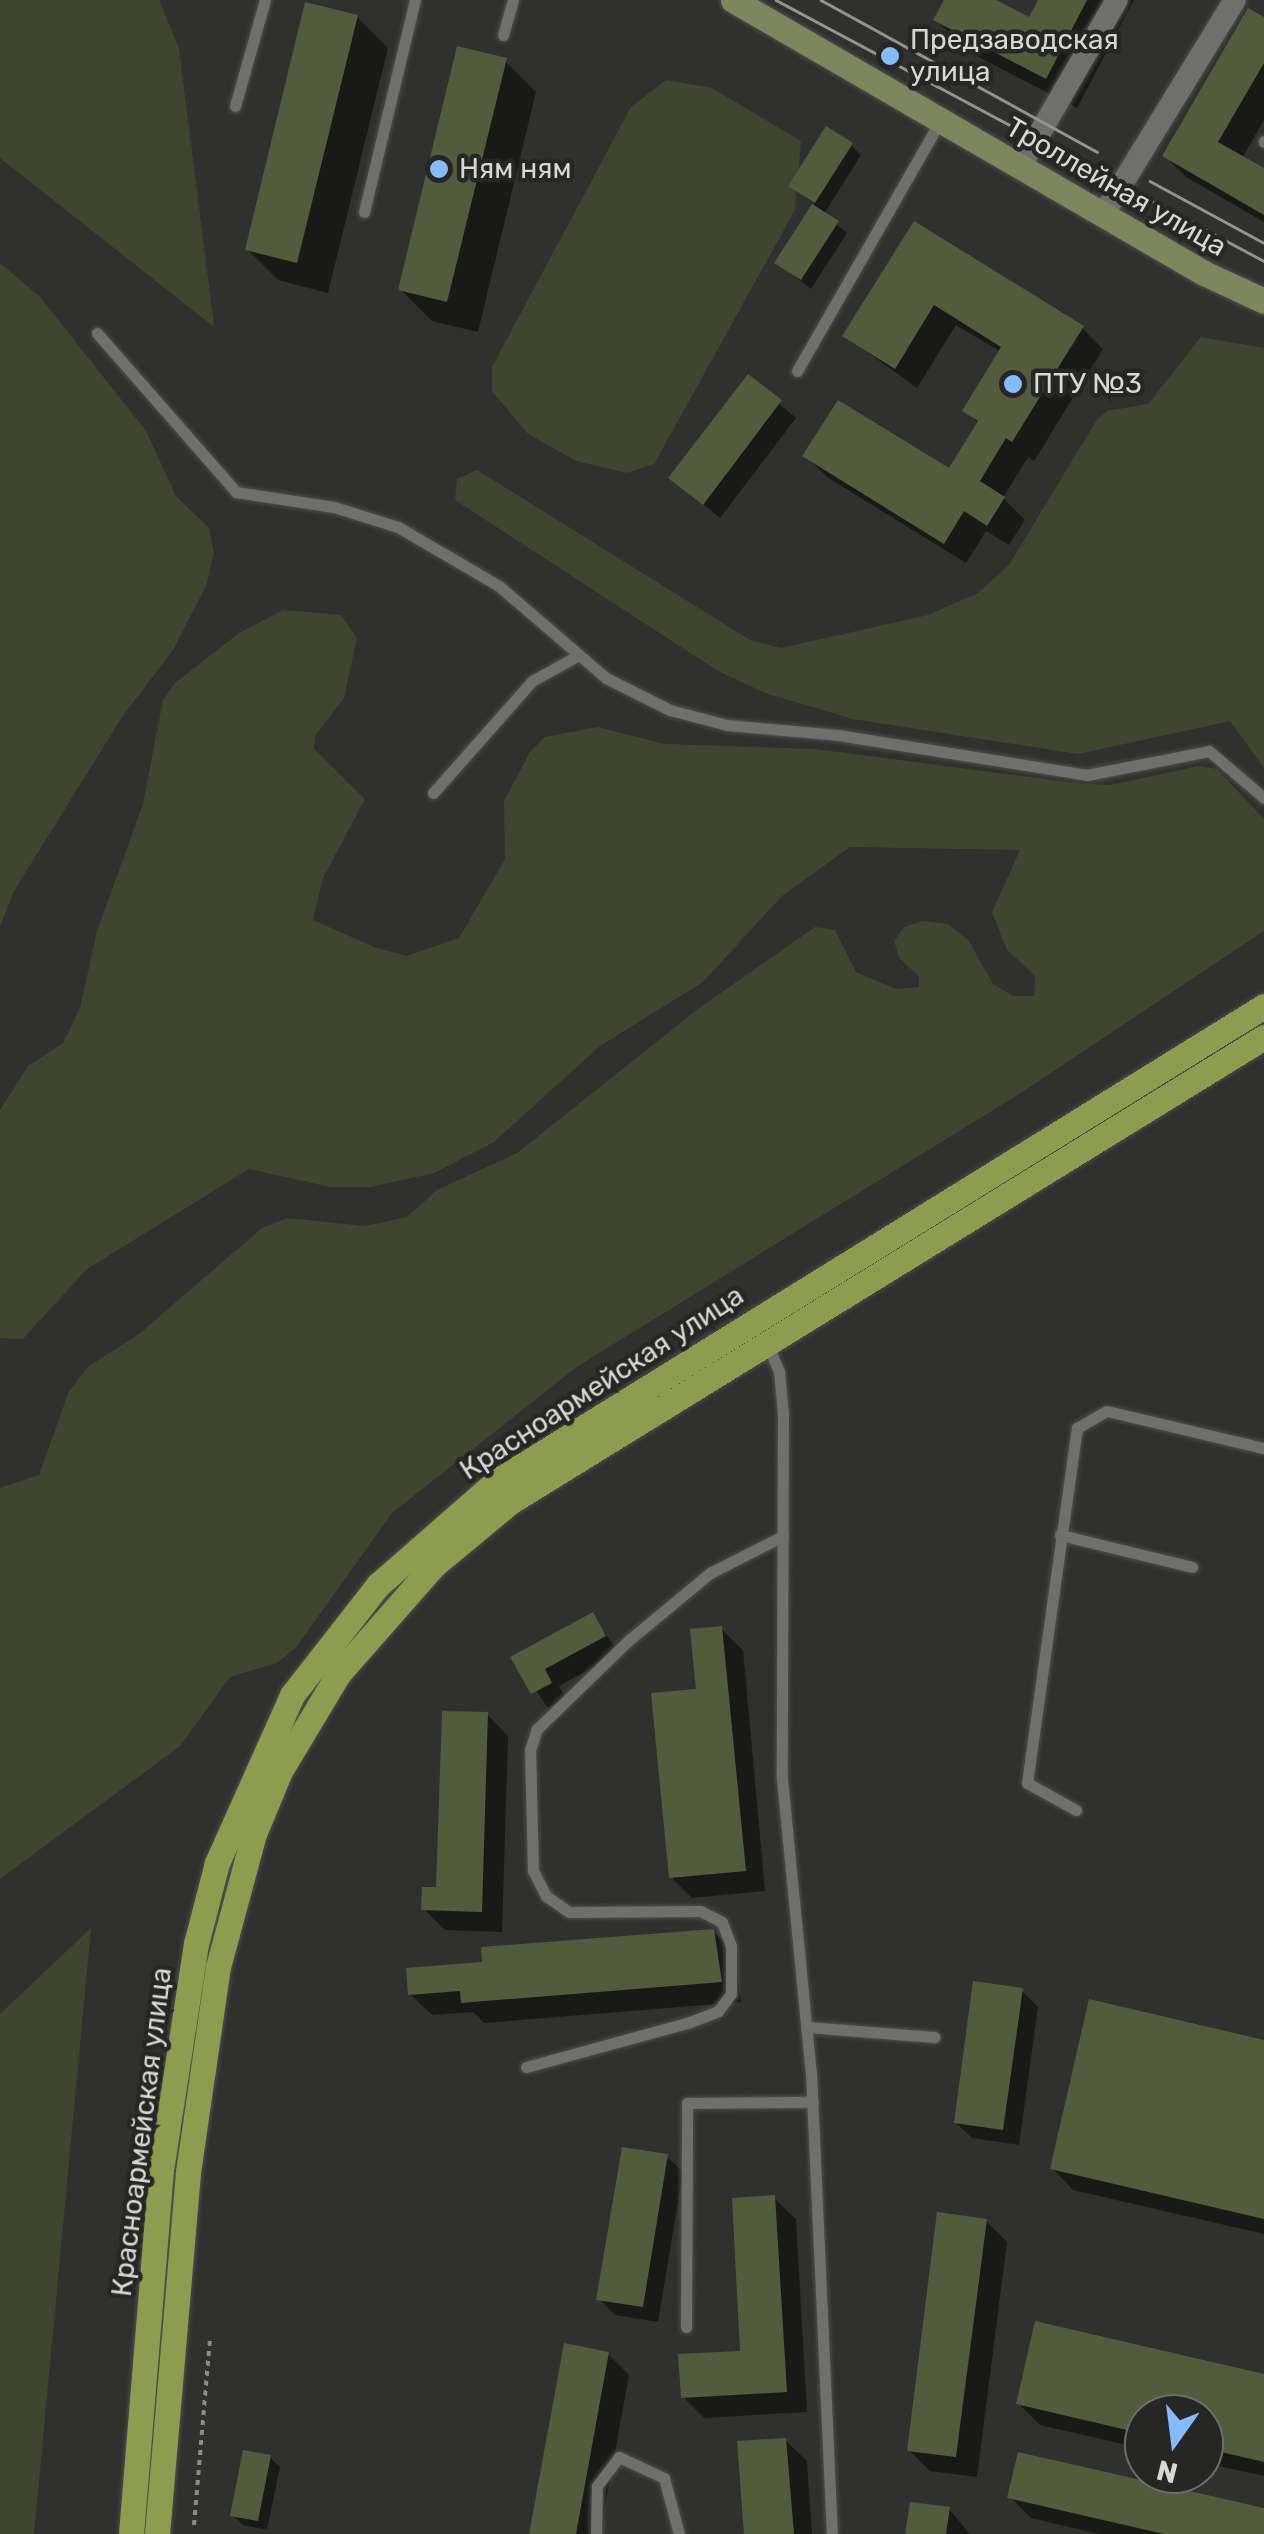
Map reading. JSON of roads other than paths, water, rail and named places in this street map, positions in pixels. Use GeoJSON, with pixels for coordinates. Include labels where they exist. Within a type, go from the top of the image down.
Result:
{"type":"FeatureCollection","features":[{"type":"Feature","properties":{"kind":"main road","name":"Красноармейская улица"},"geometry":{"type":"LineString","coordinates":[[157,2534],[204,2046],[235,1896],[280,1771],[339,1673],[433,1566],[510,1502],[758,1331],[1264,1006]]}},
{"type":"Feature","properties":{"kind":"main road","name":"Красноармейская улица"},"geometry":{"type":"LineString","coordinates":[[131,2534],[161,2170],[196,1944],[217,1863],[284,1710],[378,1585],[435,1532],[570,1432],[758,1331],[1264,1037]]}},
{"type":"Feature","properties":{"kind":"street","name":"Троллейная улица"},"geometry":{"type":"LineString","coordinates":[[733,0],[1103,215],[1264,301]]}},
{"type":"Feature","properties":{"kind":"street"},"geometry":{"type":"LineString","coordinates":[[1020,167],[1117,0]]}},
{"type":"Feature","properties":{"kind":"street"},"geometry":{"type":"LineString","coordinates":[[1103,215],[1235,0]]}},
{"type":"Feature","properties":{"kind":"lane"},"geometry":{"type":"LineString","coordinates":[[235,106],[265,0]]}},
{"type":"Feature","properties":{"kind":"lane"},"geometry":{"type":"LineString","coordinates":[[364,212],[416,0]]}},
{"type":"Feature","properties":{"kind":"lane"},"geometry":{"type":"LineString","coordinates":[[503,35],[512,0]]}},
{"type":"Feature","properties":{"kind":"lane"},"geometry":{"type":"LineString","coordinates":[[796,370],[940,121]]}},
{"type":"Feature","properties":{"kind":"lane"},"geometry":{"type":"LineString","coordinates":[[97,333],[236,492],[334,507],[398,528],[499,586],[577,656],[642,698],[728,725],[838,735],[1087,775],[1209,751],[1264,798]]}},
{"type":"Feature","properties":{"kind":"lane"},"geometry":{"type":"LineString","coordinates":[[433,793],[532,681],[577,656]]}},
{"type":"Feature","properties":{"kind":"lane"},"geometry":{"type":"LineString","coordinates":[[758,1331],[781,1388],[782,1779],[813,2102],[832,2534]]}},
{"type":"Feature","properties":{"kind":"lane"},"geometry":{"type":"LineString","coordinates":[[1076,1810],[1027,1783],[1070,1456],[1078,1428],[1089,1417],[1107,1411],[1264,1448]]}},
{"type":"Feature","properties":{"kind":"lane"},"geometry":{"type":"LineString","coordinates":[[1060,1535],[1192,1567]]}},
{"type":"Feature","properties":{"kind":"lane"},"geometry":{"type":"LineString","coordinates":[[526,2068],[690,2022],[718,2011],[731,1994],[731,1946],[722,1922],[700,1912],[569,1912],[546,1896],[533,1872],[530,1750],[537,1729],[629,1640],[710,1573],[783,1536]]}},
{"type":"Feature","properties":{"kind":"lane"},"geometry":{"type":"LineString","coordinates":[[807,2027],[935,2038]]}},
{"type":"Feature","properties":{"kind":"lane"},"geometry":{"type":"LineString","coordinates":[[686,2327],[688,2103],[813,2102]]}},
{"type":"Feature","properties":{"kind":"lane"},"geometry":{"type":"LineString","coordinates":[[596,2534],[597,2486],[619,2458],[664,2478],[678,2534]]}},
{"type":"Feature","properties":{"kind":"tram line"},"geometry":{"type":"LineString","coordinates":[[776,0],[1264,261]]}},
{"type":"Feature","properties":{"kind":"tram line"},"geometry":{"type":"LineString","coordinates":[[821,0],[1097,152]]}},
{"type":"Feature","properties":{"kind":"tram line"},"geometry":{"type":"LineString","coordinates":[[1150,181],[1264,243]]}},
{"type":"Feature","properties":{"kind":"place","name":"Предзаводская улица"},"geometry":{"type":"Point","coordinates":[890,56]}},
{"type":"Feature","properties":{"kind":"place","name":"Ням ням"},"geometry":{"type":"Point","coordinates":[439,169]}},
{"type":"Feature","properties":{"kind":"place","name":"ПТУ №3"},"geometry":{"type":"Point","coordinates":[1013,384]}}]}
